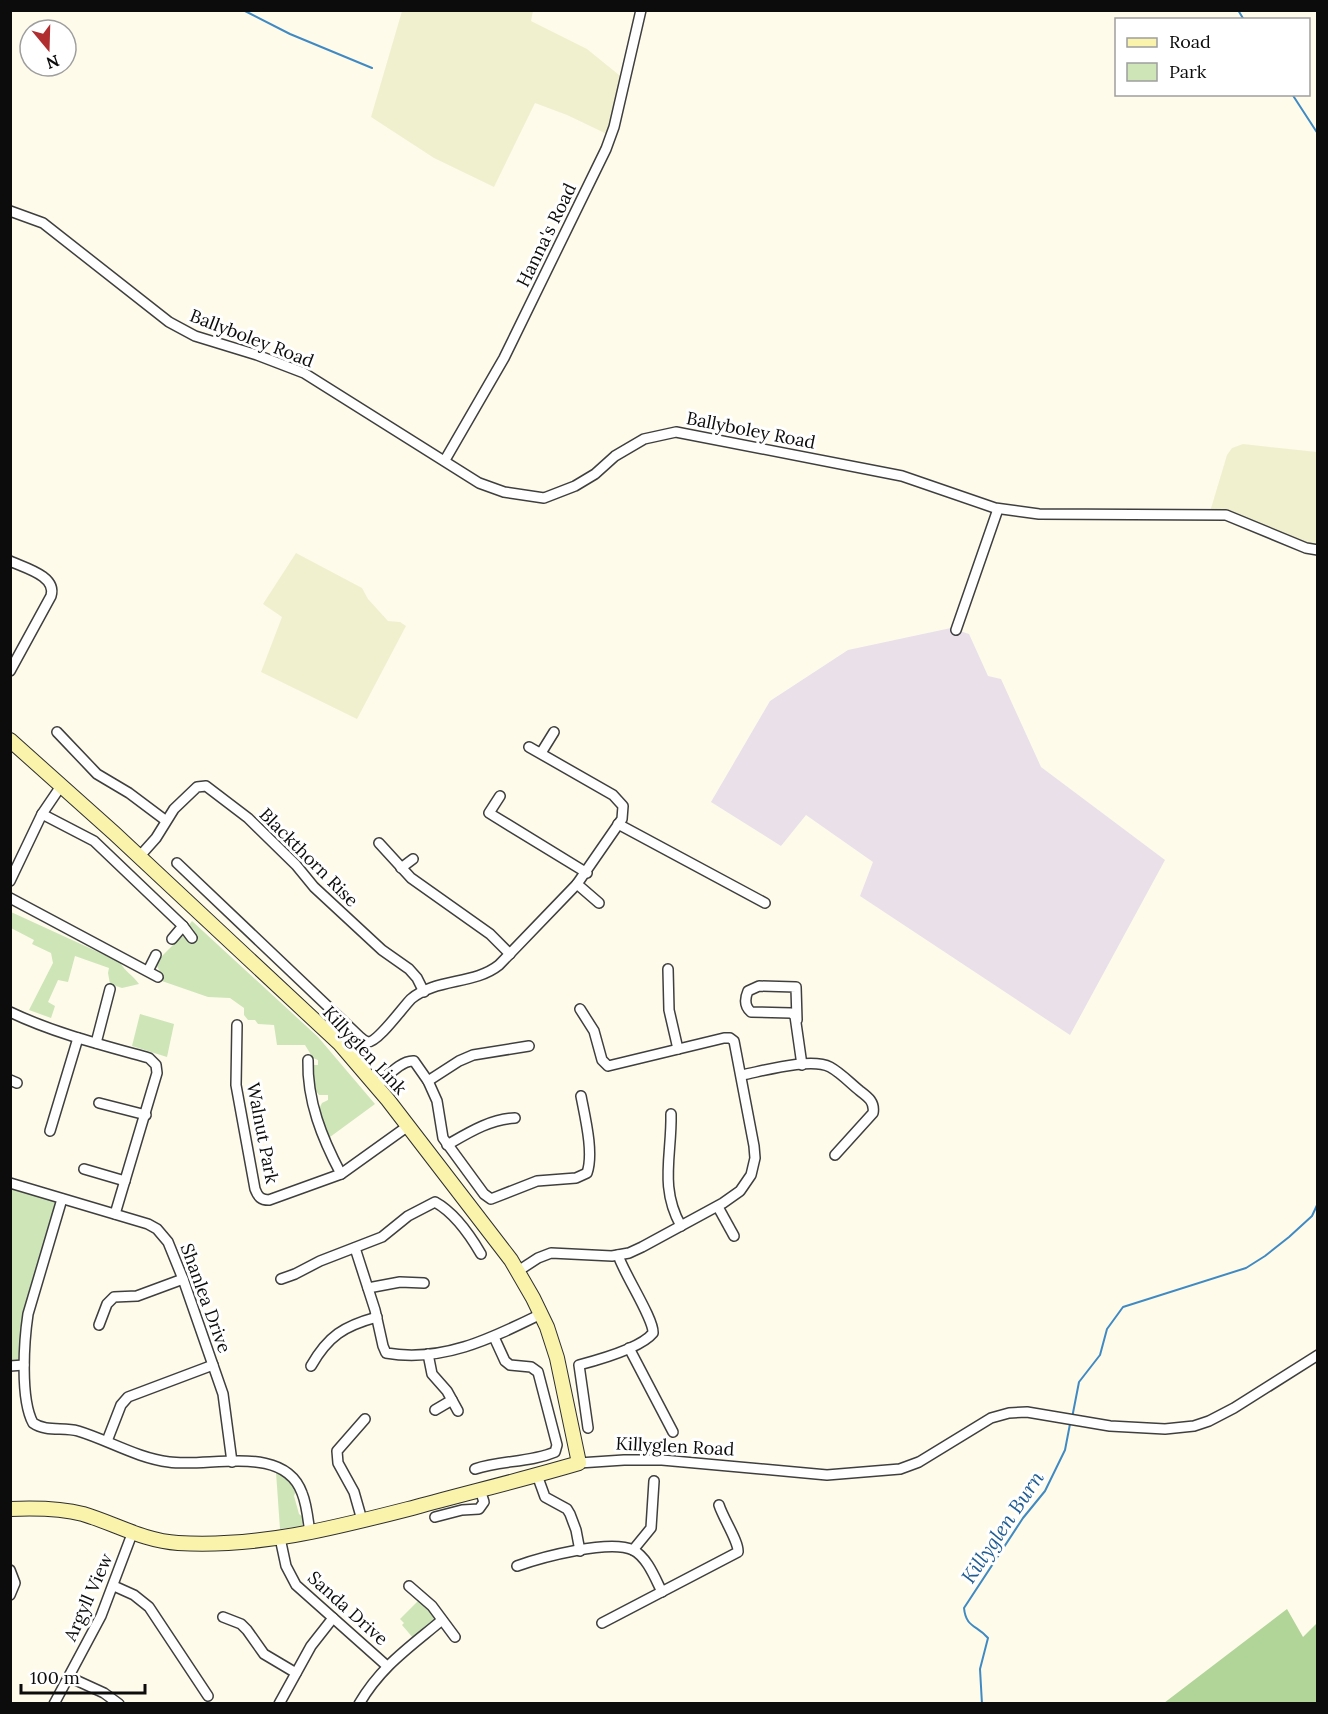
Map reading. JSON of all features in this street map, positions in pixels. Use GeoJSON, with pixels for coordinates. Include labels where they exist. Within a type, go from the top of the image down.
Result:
{"type":"FeatureCollection","features":[{"type":"Feature","properties":{"kind":"street","name":"Hanna's Road"},"geometry":{"type":"LineString","coordinates":[[445,460],[504,358],[606,149],[614,127],[641,10]]}},
{"type":"Feature","properties":{"kind":"street","name":"Ballyboley Road"},"geometry":{"type":"LineString","coordinates":[[10,211],[43,223],[170,322],[195,336],[257,355],[304,373],[486,485],[504,492],[544,498],[585,480],[615,456],[644,439],[676,432],[902,476],[998,509],[1039,514],[1226,515],[1306,548],[1317,550]]}},
{"type":"Feature","properties":{"kind":"street"},"geometry":{"type":"LineString","coordinates":[[956,630],[998,509]]}},
{"type":"Feature","properties":{"kind":"street"},"geometry":{"type":"LineString","coordinates":[[10,561],[48,580],[53,589],[10,671]]}},
{"type":"Feature","properties":{"kind":"street"},"geometry":{"type":"LineString","coordinates":[[57,732],[97,774],[129,793],[165,820]]}},
{"type":"Feature","properties":{"kind":"street"},"geometry":{"type":"LineString","coordinates":[[541,753],[554,732]]}},
{"type":"Feature","properties":{"kind":"street","name":"Killyglen Link"},"geometry":{"type":"LineString","coordinates":[[10,740],[340,1044],[408,1125],[518,1271],[541,1314],[557,1358],[579,1463]]}},
{"type":"Feature","properties":{"kind":"street"},"geometry":{"type":"LineString","coordinates":[[177,863],[365,1041],[374,1039],[407,1004],[424,992],[485,974],[507,957],[587,873],[622,819],[623,806],[613,795],[529,747]]}},
{"type":"Feature","properties":{"kind":"street"},"geometry":{"type":"LineString","coordinates":[[10,881],[42,814],[61,786]]}},
{"type":"Feature","properties":{"kind":"street","name":"Blackthorn Rise"},"geometry":{"type":"LineString","coordinates":[[139,857],[156,838],[165,820],[178,804],[197,787],[209,787],[229,806],[248,818],[296,864],[314,887],[382,950],[409,969],[424,992]]}},
{"type":"Feature","properties":{"kind":"street"},"geometry":{"type":"LineString","coordinates":[[500,796],[489,813],[587,873]]}},
{"type":"Feature","properties":{"kind":"street"},"geometry":{"type":"LineString","coordinates":[[42,814],[94,841],[183,926],[192,938]]}},
{"type":"Feature","properties":{"kind":"street"},"geometry":{"type":"LineString","coordinates":[[618,824],[765,903]]}},
{"type":"Feature","properties":{"kind":"street"},"geometry":{"type":"LineString","coordinates":[[379,843],[423,888],[490,934],[507,957]]}},
{"type":"Feature","properties":{"kind":"street"},"geometry":{"type":"LineString","coordinates":[[401,868],[413,859]]}},
{"type":"Feature","properties":{"kind":"street"},"geometry":{"type":"LineString","coordinates":[[577,884],[599,903]]}},
{"type":"Feature","properties":{"kind":"street"},"geometry":{"type":"LineString","coordinates":[[10,898],[158,977]]}},
{"type":"Feature","properties":{"kind":"street"},"geometry":{"type":"LineString","coordinates":[[172,939],[183,926]]}},
{"type":"Feature","properties":{"kind":"street"},"geometry":{"type":"LineString","coordinates":[[148,971],[156,955]]}},
{"type":"Feature","properties":{"kind":"street"},"geometry":{"type":"LineString","coordinates":[[668,969],[669,1010],[678,1049]]}},
{"type":"Feature","properties":{"kind":"street"},"geometry":{"type":"LineString","coordinates":[[797,1020],[791,1013],[749,1010],[745,998],[748,991],[759,986],[796,987],[802,1065]]}},
{"type":"Feature","properties":{"kind":"street"},"geometry":{"type":"LineString","coordinates":[[96,1043],[110,989]]}},
{"type":"Feature","properties":{"kind":"street"},"geometry":{"type":"LineString","coordinates":[[518,1271],[538,1258],[551,1253],[618,1255],[642,1247],[718,1206],[743,1188],[754,1166],[754,1146],[742,1075],[736,1046],[730,1038],[608,1066],[602,1060],[594,1031],[580,1009]]}},
{"type":"Feature","properties":{"kind":"street"},"geometry":{"type":"LineString","coordinates":[[10,1012],[78,1038],[149,1058],[156,1066],[157,1073],[146,1115],[115,1214]]}},
{"type":"Feature","properties":{"kind":"street","name":"Walnut Park"},"geometry":{"type":"LineString","coordinates":[[237,1025],[236,1084],[258,1196],[263,1200],[269,1200],[340,1174],[408,1125]]}},
{"type":"Feature","properties":{"kind":"street"},"geometry":{"type":"LineString","coordinates":[[50,1131],[78,1038]]}},
{"type":"Feature","properties":{"kind":"street"},"geometry":{"type":"LineString","coordinates":[[428,1081],[473,1055],[529,1046]]}},
{"type":"Feature","properties":{"kind":"street"},"geometry":{"type":"LineString","coordinates":[[308,1060],[314,1112],[322,1136],[340,1174]]}},
{"type":"Feature","properties":{"kind":"street"},"geometry":{"type":"LineString","coordinates":[[377,1086],[403,1064],[410,1060],[414,1061],[428,1081],[436,1101],[441,1132],[447,1145],[484,1194],[491,1199],[537,1181],[580,1177],[587,1173],[589,1166],[587,1128],[581,1096]]}},
{"type":"Feature","properties":{"kind":"street"},"geometry":{"type":"LineString","coordinates":[[742,1075],[820,1064],[828,1066],[873,1104],[873,1113],[835,1155]]}},
{"type":"Feature","properties":{"kind":"street"},"geometry":{"type":"LineString","coordinates":[[99,1103],[146,1115]]}},
{"type":"Feature","properties":{"kind":"street"},"geometry":{"type":"LineString","coordinates":[[671,1113],[667,1187],[672,1209],[681,1226]]}},
{"type":"Feature","properties":{"kind":"street"},"geometry":{"type":"LineString","coordinates":[[447,1145],[483,1126],[499,1120],[515,1118]]}},
{"type":"Feature","properties":{"kind":"street"},"geometry":{"type":"LineString","coordinates":[[84,1169],[125,1181]]}},
{"type":"Feature","properties":{"kind":"street","name":"Shanlea Drive"},"geometry":{"type":"LineString","coordinates":[[10,1183],[148,1224],[161,1233],[170,1246],[213,1365],[226,1407],[232,1462]]}},
{"type":"Feature","properties":{"kind":"street"},"geometry":{"type":"LineString","coordinates":[[62,1198],[28,1314],[25,1334],[24,1365],[28,1407],[33,1423],[45,1428],[75,1430],[166,1462],[188,1464],[256,1461],[271,1463],[290,1475],[303,1493],[310,1533]]}},
{"type":"Feature","properties":{"kind":"street"},"geometry":{"type":"LineString","coordinates":[[281,1279],[382,1237],[408,1216],[435,1202],[441,1205],[465,1230],[481,1254]]}},
{"type":"Feature","properties":{"kind":"street"},"geometry":{"type":"LineString","coordinates":[[718,1206],[734,1236]]}},
{"type":"Feature","properties":{"kind":"street"},"geometry":{"type":"LineString","coordinates":[[355,1248],[386,1353],[428,1354],[461,1349],[494,1337],[541,1314]]}},
{"type":"Feature","properties":{"kind":"street"},"geometry":{"type":"LineString","coordinates":[[588,1428],[579,1365],[602,1359],[629,1347],[650,1336],[653,1328],[623,1271],[618,1255]]}},
{"type":"Feature","properties":{"kind":"street"},"geometry":{"type":"LineString","coordinates":[[99,1325],[107,1304],[114,1297],[137,1296],[183,1280]]}},
{"type":"Feature","properties":{"kind":"street"},"geometry":{"type":"LineString","coordinates":[[368,1288],[378,1284],[400,1282],[424,1283]]}},
{"type":"Feature","properties":{"kind":"street"},"geometry":{"type":"LineString","coordinates":[[311,1366],[321,1348],[336,1334],[352,1324],[377,1317]]}},
{"type":"Feature","properties":{"kind":"street"},"geometry":{"type":"LineString","coordinates":[[475,1469],[490,1464],[546,1456],[555,1452],[558,1445],[538,1372],[531,1367],[510,1365],[505,1361],[494,1337]]}},
{"type":"Feature","properties":{"kind":"street"},"geometry":{"type":"LineString","coordinates":[[629,1347],[673,1432]]}},
{"type":"Feature","properties":{"kind":"street"},"geometry":{"type":"LineString","coordinates":[[428,1354],[432,1374],[446,1389],[458,1411]]}},
{"type":"Feature","properties":{"kind":"street","name":"Killyglen Road"},"geometry":{"type":"LineString","coordinates":[[10,1509],[42,1509],[81,1514],[132,1534],[162,1541],[216,1543],[310,1533],[579,1463],[662,1460],[801,1474],[858,1474],[910,1467],[1000,1414],[1027,1412],[1110,1426],[1165,1429],[1194,1426],[1234,1408],[1317,1355]]}},
{"type":"Feature","properties":{"kind":"street"},"geometry":{"type":"LineString","coordinates":[[10,1366],[24,1365]]}},
{"type":"Feature","properties":{"kind":"street"},"geometry":{"type":"LineString","coordinates":[[107,1441],[121,1405],[128,1397],[213,1365]]}},
{"type":"Feature","properties":{"kind":"street"},"geometry":{"type":"LineString","coordinates":[[435,1410],[452,1400]]}},
{"type":"Feature","properties":{"kind":"street"},"geometry":{"type":"LineString","coordinates":[[362,1521],[354,1492],[338,1463],[337,1451],[365,1419]]}},
{"type":"Feature","properties":{"kind":"street"},"geometry":{"type":"LineString","coordinates":[[537,1475],[545,1497],[567,1509],[570,1514],[575,1525],[580,1551]]}},
{"type":"Feature","properties":{"kind":"street"},"geometry":{"type":"LineString","coordinates":[[633,1550],[651,1528],[654,1481]]}},
{"type":"Feature","properties":{"kind":"street"},"geometry":{"type":"LineString","coordinates":[[435,1517],[462,1509],[479,1509],[484,1502],[480,1490]]}},
{"type":"Feature","properties":{"kind":"street"},"geometry":{"type":"LineString","coordinates":[[602,1623],[738,1552],[738,1545],[723,1519],[719,1505]]}},
{"type":"Feature","properties":{"kind":"street","name":"Argyll View"},"geometry":{"type":"LineString","coordinates":[[54,1704],[101,1616],[132,1534]]}},
{"type":"Feature","properties":{"kind":"street","name":"Sanda Drive"},"geometry":{"type":"LineString","coordinates":[[280,1538],[284,1562],[290,1576],[302,1591],[387,1666]]}},
{"type":"Feature","properties":{"kind":"street"},"geometry":{"type":"LineString","coordinates":[[517,1566],[534,1560],[614,1546],[633,1550],[646,1563],[662,1592]]}},
{"type":"Feature","properties":{"kind":"street"},"geometry":{"type":"LineString","coordinates":[[10,1570],[15,1586],[10,1595]]}},
{"type":"Feature","properties":{"kind":"street"},"geometry":{"type":"LineString","coordinates":[[114,1586],[134,1595],[149,1607],[208,1696]]}},
{"type":"Feature","properties":{"kind":"street"},"geometry":{"type":"LineString","coordinates":[[409,1586],[432,1606],[455,1637]]}},
{"type":"Feature","properties":{"kind":"street"},"geometry":{"type":"LineString","coordinates":[[223,1617],[241,1624],[264,1654],[296,1673]]}},
{"type":"Feature","properties":{"kind":"street"},"geometry":{"type":"LineString","coordinates":[[279,1704],[311,1646],[333,1618]]}},
{"type":"Feature","properties":{"kind":"street"},"geometry":{"type":"LineString","coordinates":[[360,1704],[369,1687],[387,1666],[442,1620]]}},
{"type":"Feature","properties":{"kind":"street"},"geometry":{"type":"LineString","coordinates":[[69,1677],[99,1690],[119,1704]]}},
{"type":"Feature","properties":{"kind":"shaded area"},"geometry":{"type":"Polygon","coordinates":[[[951,628],[969,634],[988,676],[1001,679],[1041,767],[1165,860],[1070,1035],[860,896],[873,862],[806,815],[781,846],[711,802],[770,701],[848,650],[951,628]]]}},
{"type":"Feature","properties":{"kind":"green space"},"geometry":{"type":"Polygon","coordinates":[[[402,11],[533,11],[531,21],[587,49],[624,79],[611,136],[535,103],[494,187],[434,158],[371,117],[402,11]]]}},
{"type":"Feature","properties":{"kind":"green space"},"geometry":{"type":"Polygon","coordinates":[[[1243,444],[1317,452],[1317,545],[1209,515],[1227,455],[1232,448],[1243,444]]]}},
{"type":"Feature","properties":{"kind":"green space"},"geometry":{"type":"Polygon","coordinates":[[[296,553],[362,588],[368,599],[388,621],[400,622],[406,626],[357,719],[261,672],[282,617],[263,604],[296,553]]]}},
{"type":"Feature","properties":{"kind":"green space"},"geometry":{"type":"Polygon","coordinates":[[[11,912],[120,962],[139,984],[122,988],[110,984],[109,968],[75,956],[68,982],[58,980],[48,1002],[55,1006],[51,1018],[29,1010],[53,963],[51,953],[32,944],[34,940],[11,928],[11,912]]]}},
{"type":"Feature","properties":{"kind":"green space"},"geometry":{"type":"Polygon","coordinates":[[[192,921],[318,1037],[375,1104],[330,1137],[319,1109],[322,1103],[328,1100],[328,1095],[319,1095],[314,1088],[313,1065],[318,1065],[318,1060],[313,1058],[305,1045],[277,1045],[274,1025],[258,1024],[255,1020],[248,1020],[244,1015],[244,1008],[230,998],[208,997],[159,980],[162,976],[157,966],[160,958],[182,936],[187,939],[194,938],[194,930],[189,925],[192,921]]]}},
{"type":"Feature","properties":{"kind":"green space"},"geometry":{"type":"Polygon","coordinates":[[[140,1014],[174,1024],[167,1057],[132,1046],[140,1014]]]}},
{"type":"Feature","properties":{"kind":"green space"},"geometry":{"type":"Polygon","coordinates":[[[11,1188],[58,1203],[21,1362],[11,1363],[11,1188]]]}},
{"type":"Feature","properties":{"kind":"green space"},"geometry":{"type":"Polygon","coordinates":[[[276,1472],[283,1475],[296,1490],[294,1496],[299,1514],[304,1518],[302,1526],[280,1529],[276,1472]]]}},
{"type":"Feature","properties":{"kind":"green space"},"geometry":{"type":"Polygon","coordinates":[[[419,1600],[432,1609],[430,1611],[434,1620],[414,1639],[402,1625],[404,1623],[400,1619],[419,1600]]]}},
{"type":"Feature","properties":{"kind":"green space"},"geometry":{"type":"Polygon","coordinates":[[[1287,1609],[1303,1637],[1317,1623],[1317,1703],[1164,1703],[1287,1609]]]}},
{"type":"Feature","properties":{"kind":"waterway"},"geometry":{"type":"LineString","coordinates":[[243,10],[290,34],[372,68]]}},
{"type":"Feature","properties":{"kind":"waterway"},"geometry":{"type":"LineString","coordinates":[[1238,10],[1243,18]]}},
{"type":"Feature","properties":{"kind":"waterway"},"geometry":{"type":"LineString","coordinates":[[1293,96],[1318,134]]}},
{"type":"Feature","properties":{"kind":"waterway","name":"Killyglen Burn"},"geometry":{"type":"LineString","coordinates":[[1072,1418],[1079,1382],[1100,1355],[1107,1329],[1123,1307],[1246,1268],[1289,1237],[1312,1216],[1318,1203]]}},
{"type":"Feature","properties":{"kind":"waterway","name":"Killyglen Burn"},"geometry":{"type":"LineString","coordinates":[[982,1704],[980,1669],[988,1638],[970,1623],[964,1608],[1023,1518],[1045,1491],[1065,1450],[1070,1424]]}}]}
